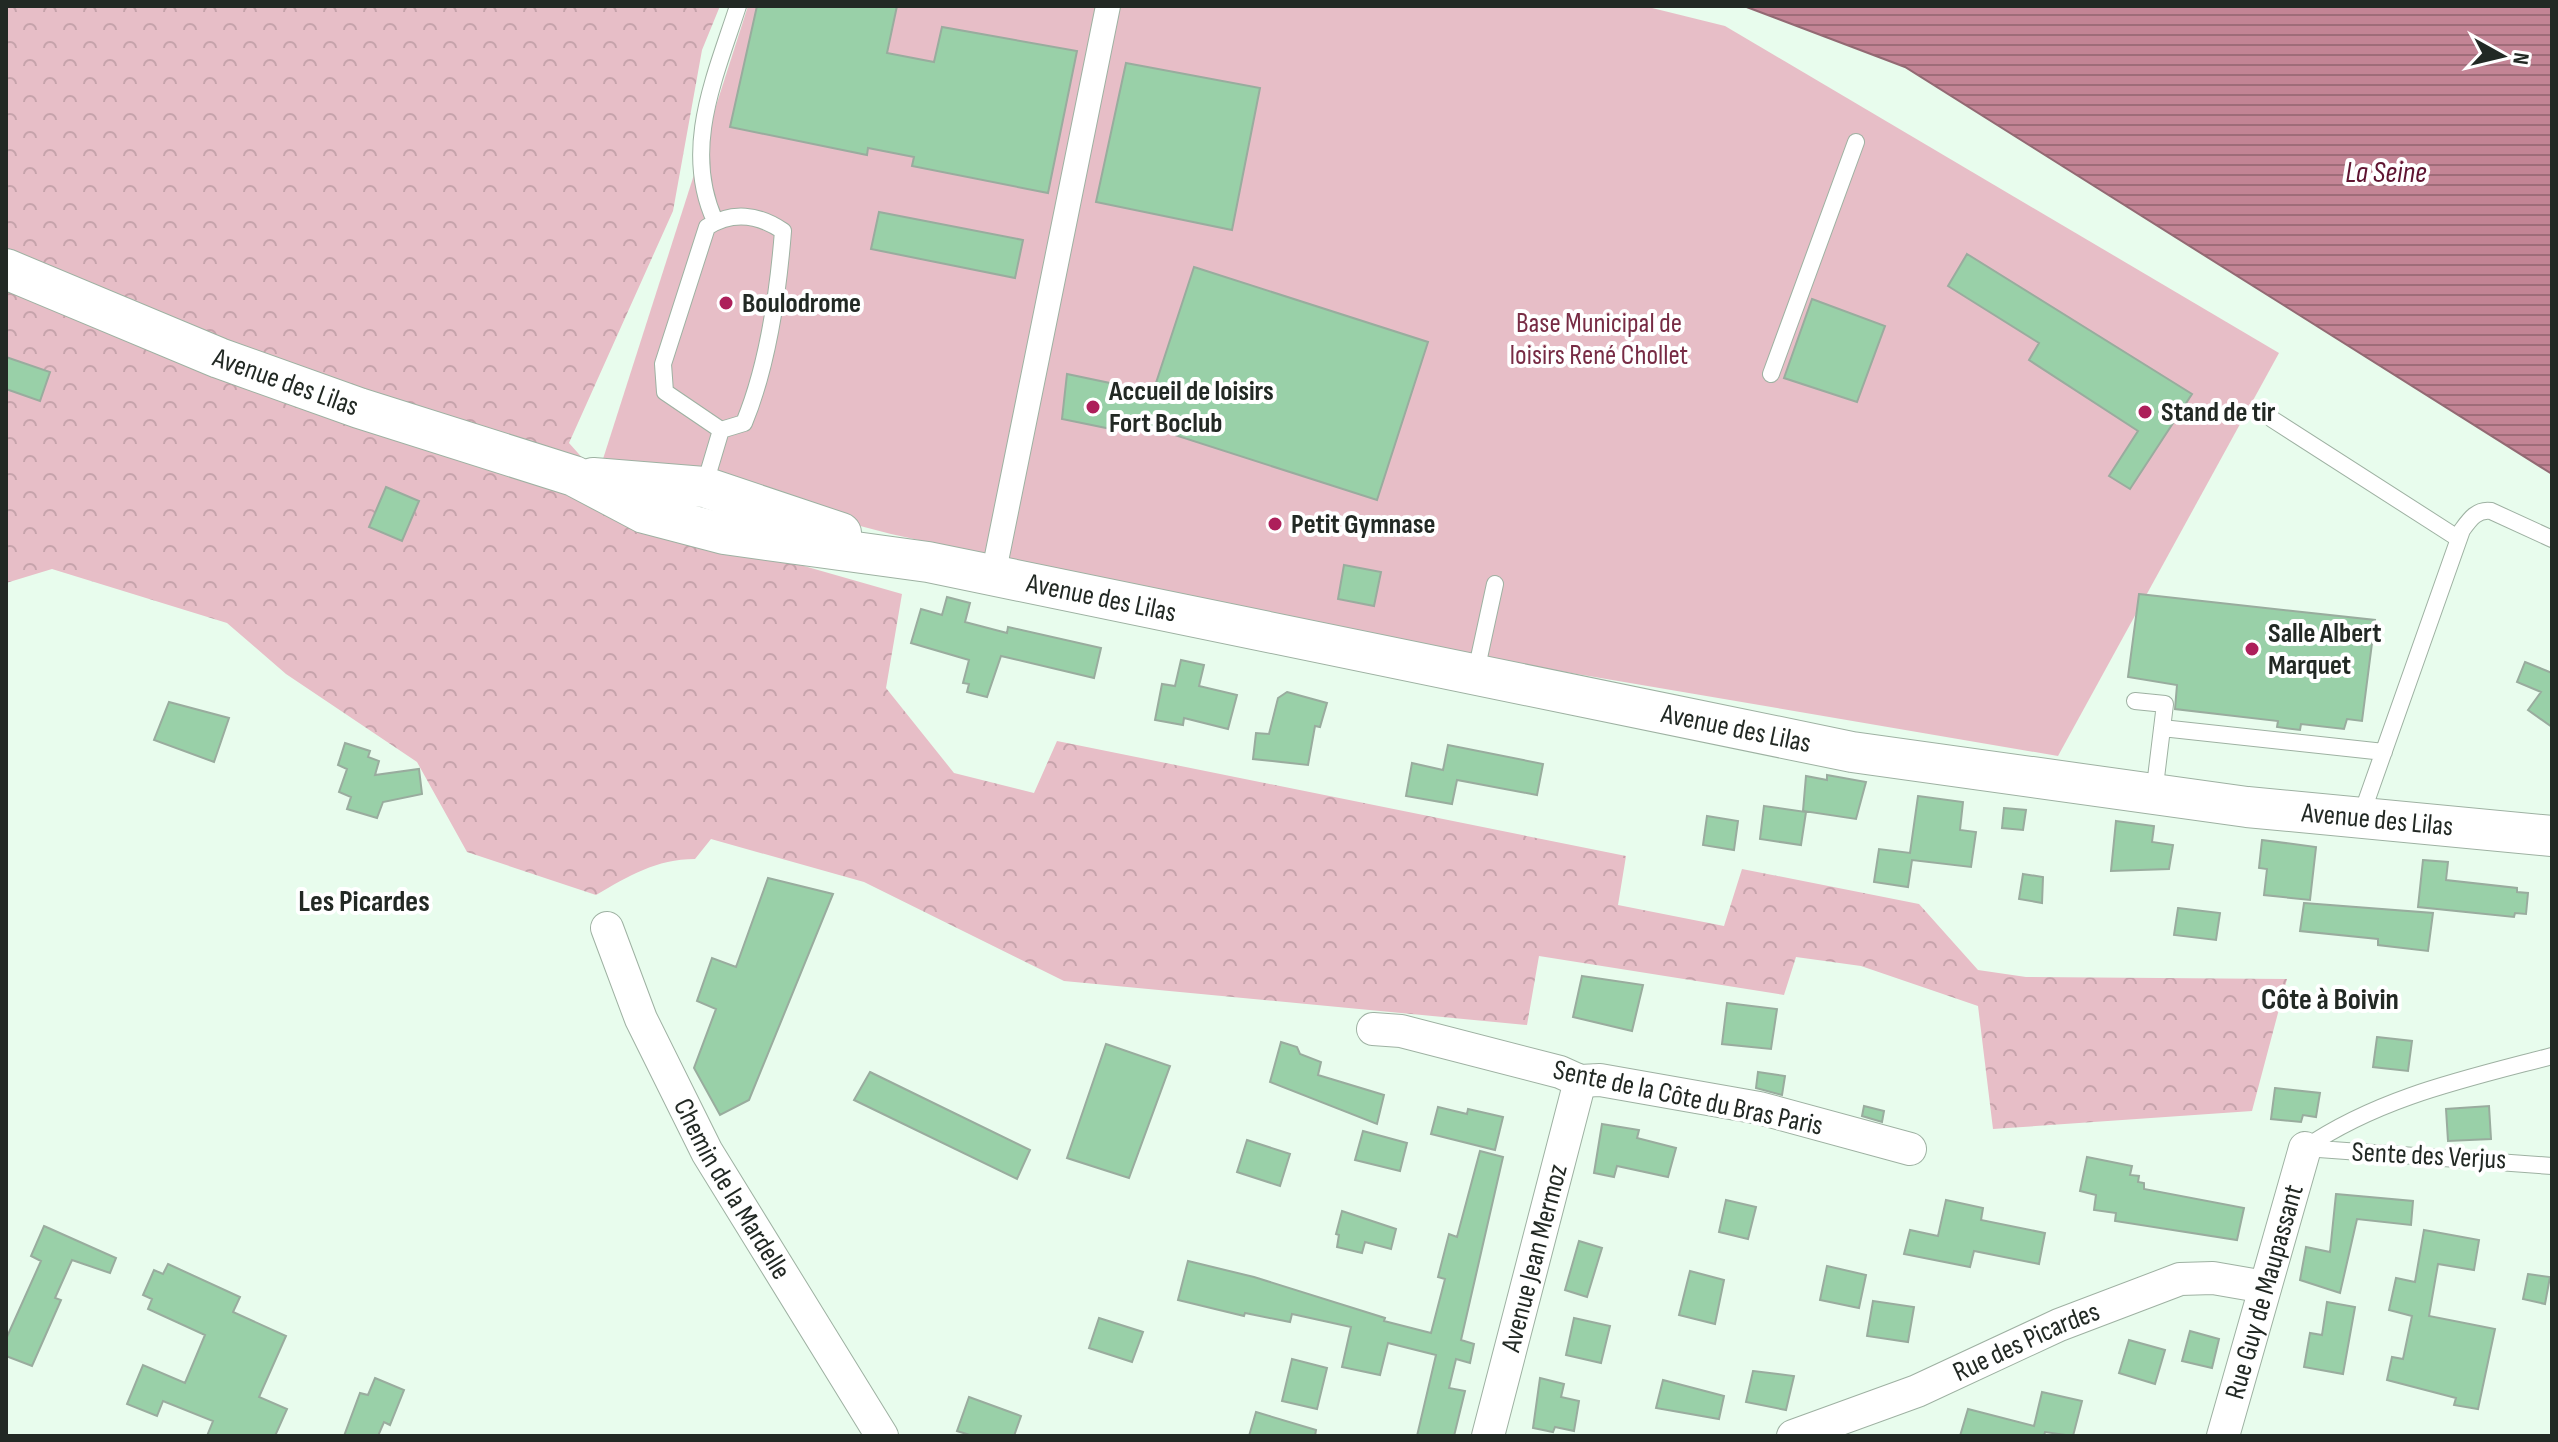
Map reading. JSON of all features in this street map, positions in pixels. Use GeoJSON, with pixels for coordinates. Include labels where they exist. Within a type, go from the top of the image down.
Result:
{"type":"FeatureCollection","features":[{"type":"Feature","properties":{"kind":"street"},"geometry":{"type":"LineString","coordinates":[[993,576],[1108,6]]}},
{"type":"Feature","properties":{"kind":"street","name":"Avenue des Lilas"},"geometry":{"type":"LineString","coordinates":[[6,269],[219,358],[359,408],[574,476],[644,513],[714,511],[993,576],[1852,752],[2154,794],[2552,836]]}},
{"type":"Feature","properties":{"kind":"street","name":"Chemin de la Mardelle"},"geometry":{"type":"LineString","coordinates":[[607,928],[641,1019],[707,1152],[882,1436]]}},
{"type":"Feature","properties":{"kind":"street","name":"Sente de la Côte du Bras Paris"},"geometry":{"type":"LineString","coordinates":[[1373,1029],[1415,1035],[1560,1072],[1580,1081],[1600,1080],[1759,1108],[1910,1149]]}},
{"type":"Feature","properties":{"kind":"street","name":"Avenue Jean Mermoz"},"geometry":{"type":"LineString","coordinates":[[1488,1436],[1580,1081]]}},
{"type":"Feature","properties":{"kind":"street","name":"Rue Guy de Maupassant"},"geometry":{"type":"LineString","coordinates":[[2223,1436],[2305,1148]]}},
{"type":"Feature","properties":{"kind":"street","name":"Rue des Picardes"},"geometry":{"type":"LineString","coordinates":[[1793,1436],[1917,1391],[2059,1325],[2180,1279],[2213,1278],[2265,1287]]}},
{"type":"Feature","properties":{"kind":"lane"},"geometry":{"type":"LineString","coordinates":[[715,221],[704,197],[699,173],[705,108],[738,6]]}},
{"type":"Feature","properties":{"kind":"lane"},"geometry":{"type":"LineString","coordinates":[[1771,374],[1856,142]]}},
{"type":"Feature","properties":{"kind":"lane"},"geometry":{"type":"LineString","coordinates":[[723,216],[747,217],[768,221],[783,231],[781,261],[754,397],[744,423],[721,430],[665,392],[663,364],[693,262],[707,227],[723,216]]}},
{"type":"Feature","properties":{"kind":"lane"},"geometry":{"type":"LineString","coordinates":[[2272,419],[2459,539]]}},
{"type":"Feature","properties":{"kind":"lane"},"geometry":{"type":"LineString","coordinates":[[714,511],[721,430]]}},
{"type":"Feature","properties":{"kind":"lane"},"geometry":{"type":"LineString","coordinates":[[2361,818],[2459,539],[2471,518],[2483,510],[2504,515],[2552,539]]}},
{"type":"Feature","properties":{"kind":"lane"},"geometry":{"type":"LineString","coordinates":[[1475,676],[1495,584]]}},
{"type":"Feature","properties":{"kind":"lane"},"geometry":{"type":"LineString","coordinates":[[2135,701],[2165,704],[2154,794]]}},
{"type":"Feature","properties":{"kind":"lane"},"geometry":{"type":"LineString","coordinates":[[2162,728],[2384,752]]}},
{"type":"Feature","properties":{"kind":"lane"},"geometry":{"type":"LineString","coordinates":[[2305,1148],[2332,1130],[2406,1095],[2552,1056]]}},
{"type":"Feature","properties":{"kind":"lane","name":"Sente des Verjus"},"geometry":{"type":"LineString","coordinates":[[2305,1148],[2552,1166]]}},
{"type":"Feature","properties":{"kind":"green space"},"geometry":{"type":"Polygon","coordinates":[[[6,6],[720,6],[702,50],[673,211],[569,443],[636,518],[902,594],[886,688],[954,773],[1034,793],[1057,741],[1626,856],[1618,905],[1724,926],[1742,869],[1919,904],[1978,970],[2026,977],[2287,979],[2252,1111],[1993,1129],[1978,1006],[1861,966],[1796,957],[1784,995],[1539,956],[1527,1025],[1064,981],[864,882],[711,839],[695,859],[655,865],[596,895],[467,852],[417,762],[286,674],[227,623],[52,569],[6,583],[6,6]]]}},
{"type":"Feature","properties":{"kind":"green space","name":"Base Municipal de loisirs René Chollet"},"geometry":{"type":"Polygon","coordinates":[[[748,6],[1644,6],[1725,26],[2279,353],[2058,756],[1378,640],[891,534],[603,459],[748,6]]]}},
{"type":"Feature","properties":{"kind":"water","name":"La Seine"},"geometry":{"type":"Polygon","coordinates":[[[1744,6],[2552,6],[2552,474],[1905,67],[1744,6]]]}},
{"type":"Feature","properties":{"kind":"building"},"geometry":{"type":"Polygon","coordinates":[[[757,6],[897,6],[887,53],[934,62],[942,27],[1077,51],[1048,193],[912,166],[914,157],[868,148],[867,155],[730,127],[757,6]]]}},
{"type":"Feature","properties":{"kind":"building"},"geometry":{"type":"Polygon","coordinates":[[[1126,63],[1260,88],[1232,230],[1096,202],[1126,63]]]}},
{"type":"Feature","properties":{"kind":"building"},"geometry":{"type":"Polygon","coordinates":[[[879,212],[1023,240],[1015,278],[871,249],[879,212]]]}},
{"type":"Feature","properties":{"kind":"building","name":"Stand de tir"},"geometry":{"type":"Polygon","coordinates":[[[1967,254],[2192,394],[2130,489],[2109,476],[2138,431],[2029,360],[2039,343],[1948,286],[1967,254]]]}},
{"type":"Feature","properties":{"kind":"building"},"geometry":{"type":"Polygon","coordinates":[[[1194,267],[1428,342],[1377,500],[1119,417],[1116,430],[1062,419],[1067,374],[1153,392],[1194,267]]]}},
{"type":"Feature","properties":{"kind":"building"},"geometry":{"type":"Polygon","coordinates":[[[1812,299],[1885,326],[1857,402],[1784,378],[1812,299]]]}},
{"type":"Feature","properties":{"kind":"building"},"geometry":{"type":"Polygon","coordinates":[[[6,357],[50,372],[40,401],[6,389],[6,357]]]}},
{"type":"Feature","properties":{"kind":"building"},"geometry":{"type":"Polygon","coordinates":[[[386,487],[419,501],[402,541],[369,527],[386,487]]]}},
{"type":"Feature","properties":{"kind":"building"},"geometry":{"type":"Polygon","coordinates":[[[1344,565],[1381,572],[1374,606],[1338,599],[1344,565]]]}},
{"type":"Feature","properties":{"kind":"building","name":"Salle Albert Marquet"},"geometry":{"type":"Polygon","coordinates":[[[2139,594],[2375,620],[2362,721],[2347,719],[2344,729],[2301,724],[2300,730],[2277,727],[2278,721],[2175,709],[2177,685],[2128,677],[2139,594]]]}},
{"type":"Feature","properties":{"kind":"building"},"geometry":{"type":"Polygon","coordinates":[[[947,597],[970,603],[965,622],[1007,633],[1008,627],[1101,648],[1094,678],[1001,656],[987,697],[967,692],[969,684],[963,683],[969,660],[911,643],[921,609],[942,615],[947,597]]]}},
{"type":"Feature","properties":{"kind":"building"},"geometry":{"type":"Polygon","coordinates":[[[1181,660],[1204,665],[1199,686],[1237,695],[1228,729],[1184,718],[1183,725],[1155,720],[1162,684],[1175,686],[1181,660]]]}},
{"type":"Feature","properties":{"kind":"building"},"geometry":{"type":"Polygon","coordinates":[[[2525,662],[2552,673],[2552,727],[2528,710],[2541,692],[2517,682],[2525,662]]]}},
{"type":"Feature","properties":{"kind":"building"},"geometry":{"type":"Polygon","coordinates":[[[1287,692],[1327,703],[1320,727],[1315,726],[1308,765],[1253,759],[1256,733],[1269,734],[1278,698],[1287,692]]]}},
{"type":"Feature","properties":{"kind":"building"},"geometry":{"type":"Polygon","coordinates":[[[169,702],[229,718],[214,762],[154,740],[169,702]]]}},
{"type":"Feature","properties":{"kind":"building"},"geometry":{"type":"Polygon","coordinates":[[[345,743],[370,751],[368,757],[379,761],[375,775],[419,769],[422,794],[383,802],[377,818],[347,809],[351,797],[339,792],[347,769],[338,765],[345,743]]]}},
{"type":"Feature","properties":{"kind":"building"},"geometry":{"type":"Polygon","coordinates":[[[1448,745],[1543,764],[1537,795],[1457,780],[1452,804],[1406,796],[1412,763],[1443,770],[1448,745]]]}},
{"type":"Feature","properties":{"kind":"building"},"geometry":{"type":"Polygon","coordinates":[[[1827,775],[1866,782],[1856,819],[1803,811],[1806,776],[1827,780],[1827,775]]]}},
{"type":"Feature","properties":{"kind":"building"},"geometry":{"type":"Polygon","coordinates":[[[1918,796],[1963,802],[1960,830],[1976,832],[1971,867],[1912,860],[1908,887],[1874,882],[1879,849],[1910,853],[1918,796]]]}},
{"type":"Feature","properties":{"kind":"building"},"geometry":{"type":"Polygon","coordinates":[[[1764,806],[1806,812],[1801,845],[1760,839],[1764,806]]]}},
{"type":"Feature","properties":{"kind":"building"},"geometry":{"type":"Polygon","coordinates":[[[2004,808],[2026,810],[2023,830],[2002,828],[2004,808]]]}},
{"type":"Feature","properties":{"kind":"building"},"geometry":{"type":"Polygon","coordinates":[[[1707,816],[1738,821],[1734,850],[1703,845],[1707,816]]]}},
{"type":"Feature","properties":{"kind":"building"},"geometry":{"type":"Polygon","coordinates":[[[2116,821],[2154,826],[2152,842],[2173,845],[2169,869],[2111,871],[2116,821]]]}},
{"type":"Feature","properties":{"kind":"building"},"geometry":{"type":"Polygon","coordinates":[[[2262,840],[2316,847],[2310,900],[2264,895],[2267,869],[2259,868],[2262,840]]]}},
{"type":"Feature","properties":{"kind":"building"},"geometry":{"type":"Polygon","coordinates":[[[2423,860],[2448,862],[2446,880],[2517,888],[2517,892],[2528,893],[2526,914],[2515,913],[2514,917],[2418,907],[2423,860]]]}},
{"type":"Feature","properties":{"kind":"building"},"geometry":{"type":"Polygon","coordinates":[[[2023,874],[2043,877],[2042,903],[2019,899],[2023,874]]]}},
{"type":"Feature","properties":{"kind":"building"},"geometry":{"type":"Polygon","coordinates":[[[768,878],[833,894],[749,1100],[720,1115],[694,1068],[716,1009],[697,1001],[712,958],[736,967],[768,878]]]}},
{"type":"Feature","properties":{"kind":"building"},"geometry":{"type":"Polygon","coordinates":[[[2304,903],[2433,913],[2428,951],[2378,945],[2378,939],[2300,931],[2304,903]]]}},
{"type":"Feature","properties":{"kind":"building"},"geometry":{"type":"Polygon","coordinates":[[[2178,908],[2220,913],[2216,940],[2174,935],[2178,908]]]}},
{"type":"Feature","properties":{"kind":"building"},"geometry":{"type":"Polygon","coordinates":[[[1582,976],[1643,985],[1632,1031],[1573,1017],[1582,976]]]}},
{"type":"Feature","properties":{"kind":"building"},"geometry":{"type":"Polygon","coordinates":[[[1727,1003],[1777,1009],[1771,1049],[1722,1044],[1727,1003]]]}},
{"type":"Feature","properties":{"kind":"building"},"geometry":{"type":"Polygon","coordinates":[[[2377,1037],[2412,1041],[2408,1071],[2373,1067],[2377,1037]]]}},
{"type":"Feature","properties":{"kind":"building"},"geometry":{"type":"Polygon","coordinates":[[[1281,1042],[1297,1047],[1300,1054],[1321,1062],[1318,1075],[1384,1095],[1377,1124],[1270,1082],[1281,1042]]]}},
{"type":"Feature","properties":{"kind":"building"},"geometry":{"type":"Polygon","coordinates":[[[1106,1044],[1170,1066],[1129,1178],[1067,1158],[1106,1044]]]}},
{"type":"Feature","properties":{"kind":"building"},"geometry":{"type":"Polygon","coordinates":[[[870,1072],[1030,1150],[1017,1179],[854,1100],[870,1072]]]}},
{"type":"Feature","properties":{"kind":"building"},"geometry":{"type":"Polygon","coordinates":[[[1758,1072],[1785,1076],[1782,1095],[1756,1088],[1758,1072]]]}},
{"type":"Feature","properties":{"kind":"building"},"geometry":{"type":"Polygon","coordinates":[[[2275,1088],[2320,1093],[2316,1117],[2303,1115],[2301,1122],[2271,1119],[2275,1088]]]}},
{"type":"Feature","properties":{"kind":"building"},"geometry":{"type":"Polygon","coordinates":[[[1864,1106],[1884,1111],[1882,1122],[1862,1116],[1864,1106]]]}},
{"type":"Feature","properties":{"kind":"building"},"geometry":{"type":"Polygon","coordinates":[[[2489,1106],[2491,1139],[2448,1141],[2446,1109],[2489,1106]]]}},
{"type":"Feature","properties":{"kind":"building"},"geometry":{"type":"Polygon","coordinates":[[[1438,1107],[1467,1114],[1468,1109],[1503,1117],[1495,1150],[1431,1134],[1438,1107]]]}},
{"type":"Feature","properties":{"kind":"building"},"geometry":{"type":"Polygon","coordinates":[[[1602,1124],[1639,1130],[1637,1138],[1676,1148],[1668,1177],[1617,1166],[1614,1177],[1594,1173],[1602,1124]]]}},
{"type":"Feature","properties":{"kind":"building"},"geometry":{"type":"Polygon","coordinates":[[[1363,1131],[1407,1143],[1400,1171],[1355,1160],[1363,1131]]]}},
{"type":"Feature","properties":{"kind":"building"},"geometry":{"type":"Polygon","coordinates":[[[1247,1140],[1290,1154],[1280,1186],[1237,1172],[1247,1140]]]}},
{"type":"Feature","properties":{"kind":"building"},"geometry":{"type":"Polygon","coordinates":[[[1480,1151],[1503,1157],[1461,1340],[1474,1344],[1470,1363],[1456,1359],[1449,1388],[1465,1391],[1454,1436],[1417,1436],[1436,1355],[1388,1343],[1380,1375],[1342,1367],[1351,1327],[1292,1314],[1290,1322],[1245,1313],[1244,1316],[1178,1300],[1188,1261],[1254,1277],[1385,1318],[1384,1321],[1431,1333],[1445,1279],[1438,1277],[1449,1234],[1457,1237],[1480,1151]]]}},
{"type":"Feature","properties":{"kind":"building"},"geometry":{"type":"Polygon","coordinates":[[[2087,1157],[2132,1166],[2130,1175],[2139,1176],[2138,1182],[2144,1183],[2144,1189],[2244,1208],[2237,1240],[2115,1221],[2116,1213],[2094,1210],[2096,1195],[2080,1191],[2087,1157]]]}},
{"type":"Feature","properties":{"kind":"building"},"geometry":{"type":"Polygon","coordinates":[[[2336,1194],[2413,1201],[2411,1225],[2357,1219],[2340,1293],[2300,1280],[2306,1247],[2330,1252],[2336,1194]]]}},
{"type":"Feature","properties":{"kind":"building"},"geometry":{"type":"Polygon","coordinates":[[[1726,1200],[1756,1207],[1748,1239],[1719,1232],[1726,1200]]]}},
{"type":"Feature","properties":{"kind":"building"},"geometry":{"type":"Polygon","coordinates":[[[1946,1200],[1983,1208],[1981,1220],[2045,1233],[2039,1264],[1974,1251],[1970,1267],[1904,1254],[1910,1230],[1938,1236],[1946,1200]]]}},
{"type":"Feature","properties":{"kind":"building"},"geometry":{"type":"Polygon","coordinates":[[[1342,1211],[1396,1229],[1391,1249],[1365,1242],[1362,1253],[1337,1247],[1339,1235],[1336,1234],[1342,1211]]]}},
{"type":"Feature","properties":{"kind":"building"},"geometry":{"type":"Polygon","coordinates":[[[44,1226],[116,1258],[110,1273],[72,1260],[55,1298],[61,1300],[32,1366],[6,1356],[6,1339],[41,1261],[31,1256],[44,1226]]]}},
{"type":"Feature","properties":{"kind":"building"},"geometry":{"type":"Polygon","coordinates":[[[2424,1230],[2479,1240],[2474,1270],[2438,1264],[2429,1316],[2495,1329],[2478,1409],[2454,1405],[2456,1398],[2387,1380],[2392,1357],[2403,1359],[2412,1316],[2389,1310],[2396,1278],[2415,1282],[2424,1230]]]}},
{"type":"Feature","properties":{"kind":"building"},"geometry":{"type":"Polygon","coordinates":[[[1579,1241],[1602,1248],[1587,1297],[1565,1290],[1579,1241]]]}},
{"type":"Feature","properties":{"kind":"building"},"geometry":{"type":"Polygon","coordinates":[[[168,1264],[240,1297],[233,1312],[286,1336],[259,1397],[287,1409],[275,1436],[207,1436],[213,1421],[163,1401],[157,1416],[127,1404],[143,1365],[185,1383],[205,1335],[148,1309],[152,1299],[143,1295],[154,1270],[163,1274],[168,1264]]]}},
{"type":"Feature","properties":{"kind":"building"},"geometry":{"type":"Polygon","coordinates":[[[1827,1266],[1866,1275],[1859,1308],[1820,1300],[1827,1266]]]}},
{"type":"Feature","properties":{"kind":"building"},"geometry":{"type":"Polygon","coordinates":[[[1690,1271],[1724,1280],[1715,1324],[1679,1315],[1690,1271]]]}},
{"type":"Feature","properties":{"kind":"building"},"geometry":{"type":"Polygon","coordinates":[[[2528,1274],[2550,1277],[2545,1304],[2523,1299],[2528,1274]]]}},
{"type":"Feature","properties":{"kind":"building"},"geometry":{"type":"Polygon","coordinates":[[[1873,1301],[1914,1307],[1908,1342],[1867,1336],[1873,1301]]]}},
{"type":"Feature","properties":{"kind":"building"},"geometry":{"type":"Polygon","coordinates":[[[2327,1302],[2355,1307],[2343,1374],[2304,1367],[2310,1333],[2322,1335],[2327,1302]]]}},
{"type":"Feature","properties":{"kind":"building"},"geometry":{"type":"Polygon","coordinates":[[[1099,1318],[1143,1332],[1132,1362],[1089,1348],[1099,1318]]]}},
{"type":"Feature","properties":{"kind":"building"},"geometry":{"type":"Polygon","coordinates":[[[1574,1318],[1610,1326],[1601,1363],[1566,1355],[1574,1318]]]}},
{"type":"Feature","properties":{"kind":"building"},"geometry":{"type":"Polygon","coordinates":[[[2190,1331],[2219,1339],[2212,1368],[2182,1361],[2190,1331]]]}},
{"type":"Feature","properties":{"kind":"building"},"geometry":{"type":"Polygon","coordinates":[[[2129,1340],[2165,1350],[2155,1384],[2119,1373],[2129,1340]]]}},
{"type":"Feature","properties":{"kind":"building"},"geometry":{"type":"Polygon","coordinates":[[[1292,1359],[1327,1368],[1317,1409],[1282,1401],[1292,1359]]]}},
{"type":"Feature","properties":{"kind":"building"},"geometry":{"type":"Polygon","coordinates":[[[1753,1371],[1794,1376],[1786,1410],[1746,1402],[1753,1371]]]}},
{"type":"Feature","properties":{"kind":"building"},"geometry":{"type":"Polygon","coordinates":[[[375,1378],[404,1390],[390,1425],[384,1422],[378,1436],[344,1436],[360,1393],[368,1395],[375,1378]]]}},
{"type":"Feature","properties":{"kind":"building"},"geometry":{"type":"Polygon","coordinates":[[[1540,1378],[1564,1384],[1561,1397],[1579,1401],[1574,1431],[1555,1427],[1553,1432],[1533,1428],[1540,1378]]]}},
{"type":"Feature","properties":{"kind":"building"},"geometry":{"type":"Polygon","coordinates":[[[1663,1380],[1724,1396],[1719,1419],[1656,1408],[1663,1380]]]}},
{"type":"Feature","properties":{"kind":"building"},"geometry":{"type":"Polygon","coordinates":[[[2042,1392],[2082,1401],[2073,1436],[2045,1432],[2044,1436],[1960,1436],[1968,1409],[2034,1426],[2042,1392]]]}},
{"type":"Feature","properties":{"kind":"building"},"geometry":{"type":"Polygon","coordinates":[[[969,1397],[1021,1416],[1014,1436],[973,1436],[957,1431],[969,1397]]]}},
{"type":"Feature","properties":{"kind":"building"},"geometry":{"type":"Polygon","coordinates":[[[1256,1412],[1316,1430],[1315,1436],[1249,1436],[1256,1412]]]}},
{"type":"Feature","properties":{"kind":"place","name":"Boulodrome"},"geometry":{"type":"Point","coordinates":[726,303]}},
{"type":"Feature","properties":{"kind":"place","name":"Accueil de loisirs Fort Boclub"},"geometry":{"type":"Point","coordinates":[1093,407]}},
{"type":"Feature","properties":{"kind":"place","name":"Stand de tir"},"geometry":{"type":"Point","coordinates":[2145,412]}},
{"type":"Feature","properties":{"kind":"place","name":"Petit Gymnase"},"geometry":{"type":"Point","coordinates":[1275,524]}},
{"type":"Feature","properties":{"kind":"place","name":"Salle Albert Marquet"},"geometry":{"type":"Point","coordinates":[2252,649]}},
{"type":"Feature","properties":{"kind":"district","name":"Les Picardes"},"geometry":{"type":"Point","coordinates":[364,902]}},
{"type":"Feature","properties":{"kind":"district","name":"Côte à Boivin"},"geometry":{"type":"Point","coordinates":[2330,1000]}}]}
